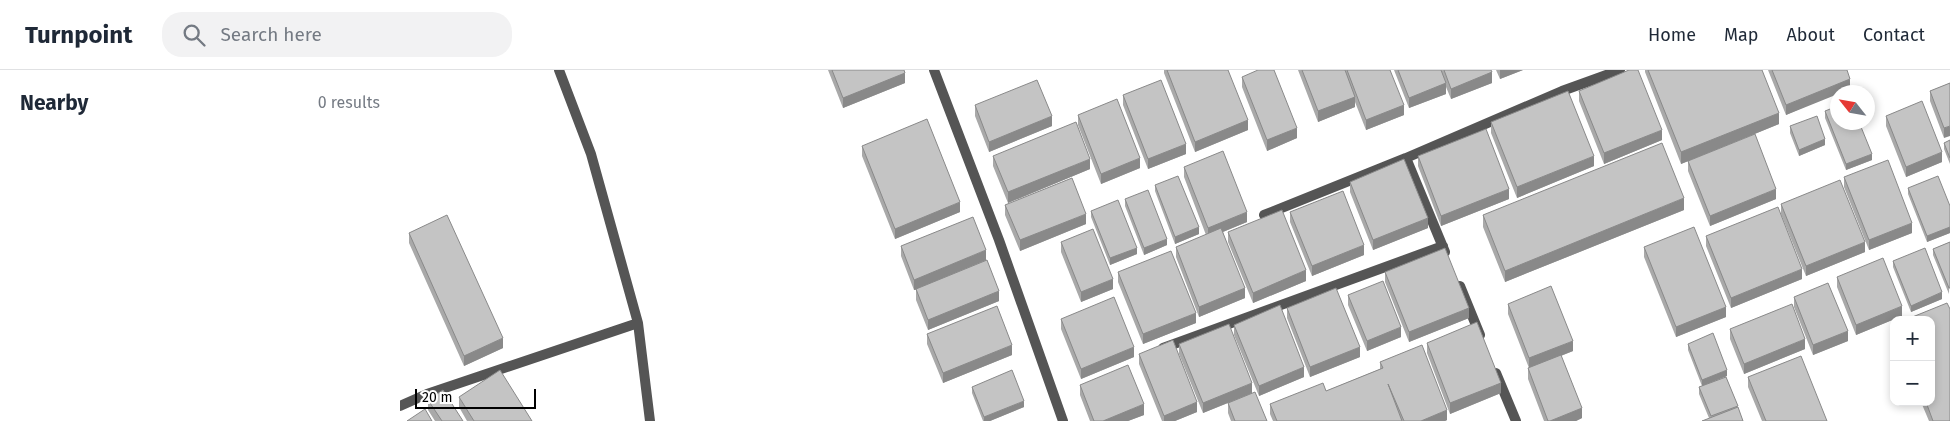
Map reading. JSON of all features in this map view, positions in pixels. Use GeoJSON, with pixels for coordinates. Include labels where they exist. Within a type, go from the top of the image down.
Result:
{"type":"FeatureCollection","features":[{"type":"Feature","properties":{"kind":"street"},"geometry":{"type":"LineString","coordinates":[[559,70],[591,154],[638,323],[650,421]]}},
{"type":"Feature","properties":{"kind":"street"},"geometry":{"type":"LineString","coordinates":[[934,70],[999,240],[1062,421]]}},
{"type":"Feature","properties":{"kind":"street"},"geometry":{"type":"LineString","coordinates":[[1264,215],[1406,158],[1562,91],[1620,70]]}},
{"type":"Feature","properties":{"kind":"street"},"geometry":{"type":"LineString","coordinates":[[1406,158],[1486,347]]}},
{"type":"Feature","properties":{"kind":"street"},"geometry":{"type":"LineString","coordinates":[[1157,350],[1443,246]]}},
{"type":"Feature","properties":{"kind":"street"},"geometry":{"type":"LineString","coordinates":[[400,406],[427,394],[638,323]]}},
{"type":"Feature","properties":{"kind":"street"},"geometry":{"type":"LineString","coordinates":[[1493,366],[1516,421]]}},
{"type":"Feature","properties":{"kind":"building"},"geometry":{"type":"Polygon","coordinates":[[[832,70],[904,70],[905,73],[843,98],[832,70]]]}},
{"type":"Feature","properties":{"kind":"building"},"geometry":{"type":"Polygon","coordinates":[[[1167,70],[1228,70],[1248,120],[1195,142],[1167,70]]]}},
{"type":"Feature","properties":{"kind":"building"},"geometry":{"type":"Polygon","coordinates":[[[1258,70],[1274,70],[1297,128],[1267,140],[1242,77],[1258,70]]]}},
{"type":"Feature","properties":{"kind":"building"},"geometry":{"type":"Polygon","coordinates":[[[1302,70],[1345,70],[1355,97],[1318,111],[1302,70]]]}},
{"type":"Feature","properties":{"kind":"building"},"geometry":{"type":"Polygon","coordinates":[[[1347,70],[1390,70],[1404,105],[1366,120],[1347,70]]]}},
{"type":"Feature","properties":{"kind":"building"},"geometry":{"type":"Polygon","coordinates":[[[1398,70],[1441,70],[1446,83],[1409,98],[1398,70]]]}},
{"type":"Feature","properties":{"kind":"building"},"geometry":{"type":"Polygon","coordinates":[[[1444,70],[1491,70],[1492,72],[1451,89],[1444,70]]]}},
{"type":"Feature","properties":{"kind":"building"},"geometry":{"type":"Polygon","coordinates":[[[1629,70],[1638,70],[1662,130],[1604,153],[1579,91],[1629,70]]]}},
{"type":"Feature","properties":{"kind":"building"},"geometry":{"type":"Polygon","coordinates":[[[1648,70],[1762,70],[1779,113],[1681,152],[1648,70]]]}},
{"type":"Feature","properties":{"kind":"building"},"geometry":{"type":"Polygon","coordinates":[[[1772,70],[1847,70],[1850,79],[1835,85],[1830,85],[1830,87],[1786,105],[1772,70]]]}},
{"type":"Feature","properties":{"kind":"building"},"geometry":{"type":"Polygon","coordinates":[[[1037,80],[1052,116],[989,142],[975,105],[1037,80]]]}},
{"type":"Feature","properties":{"kind":"building"},"geometry":{"type":"Polygon","coordinates":[[[1161,80],[1186,144],[1148,159],[1123,95],[1161,80]]]}},
{"type":"Feature","properties":{"kind":"building"},"geometry":{"type":"Polygon","coordinates":[[[1950,83],[1950,126],[1944,128],[1930,91],[1950,83]]]}},
{"type":"Feature","properties":{"kind":"building"},"geometry":{"type":"Polygon","coordinates":[[[1568,91],[1594,156],[1517,187],[1491,122],[1568,91]]]}},
{"type":"Feature","properties":{"kind":"building"},"geometry":{"type":"Polygon","coordinates":[[[1117,99],[1140,158],[1101,174],[1078,115],[1117,99]]]}},
{"type":"Feature","properties":{"kind":"building"},"geometry":{"type":"Polygon","coordinates":[[[1922,101],[1942,152],[1906,167],[1886,116],[1922,101]]]}},
{"type":"Feature","properties":{"kind":"building"},"geometry":{"type":"Polygon","coordinates":[[[1830,109],[1830,124],[1825,111],[1830,109]]]}},
{"type":"Feature","properties":{"kind":"building"},"geometry":{"type":"Polygon","coordinates":[[[1817,116],[1825,139],[1799,150],[1790,126],[1817,116]]]}},
{"type":"Feature","properties":{"kind":"building"},"geometry":{"type":"Polygon","coordinates":[[[927,119],[960,202],[895,229],[862,146],[927,119]]]}},
{"type":"Feature","properties":{"kind":"building"},"geometry":{"type":"Polygon","coordinates":[[[1076,122],[1090,159],[1008,192],[993,156],[1076,122]]]}},
{"type":"Feature","properties":{"kind":"building"},"geometry":{"type":"Polygon","coordinates":[[[1486,129],[1509,189],[1441,216],[1418,156],[1486,129]]]}},
{"type":"Feature","properties":{"kind":"building"},"geometry":{"type":"Polygon","coordinates":[[[1833,130],[1862,130],[1872,154],[1846,164],[1833,130]]]}},
{"type":"Feature","properties":{"kind":"building"},"geometry":{"type":"Polygon","coordinates":[[[1755,134],[1776,189],[1710,216],[1688,161],[1755,134]]]}},
{"type":"Feature","properties":{"kind":"building"},"geometry":{"type":"Polygon","coordinates":[[[1950,140],[1950,158],[1944,143],[1950,140]]]}},
{"type":"Feature","properties":{"kind":"building"},"geometry":{"type":"Polygon","coordinates":[[[1662,143],[1684,198],[1505,271],[1483,215],[1662,143]]]}},
{"type":"Feature","properties":{"kind":"building"},"geometry":{"type":"Polygon","coordinates":[[[1223,151],[1247,212],[1208,228],[1184,167],[1223,151]]]}},
{"type":"Feature","properties":{"kind":"building"},"geometry":{"type":"Polygon","coordinates":[[[1404,159],[1428,218],[1373,240],[1350,182],[1404,159]]]}},
{"type":"Feature","properties":{"kind":"building"},"geometry":{"type":"Polygon","coordinates":[[[1888,160],[1912,223],[1869,240],[1844,177],[1888,160]]]}},
{"type":"Feature","properties":{"kind":"building"},"geometry":{"type":"Polygon","coordinates":[[[1178,176],[1199,227],[1175,237],[1155,185],[1178,176]]]}},
{"type":"Feature","properties":{"kind":"building"},"geometry":{"type":"Polygon","coordinates":[[[1938,176],[1950,206],[1950,227],[1927,236],[1908,188],[1938,176]]]}},
{"type":"Feature","properties":{"kind":"building"},"geometry":{"type":"Polygon","coordinates":[[[1072,178],[1086,214],[1020,240],[1005,205],[1072,178]]]}},
{"type":"Feature","properties":{"kind":"building"},"geometry":{"type":"Polygon","coordinates":[[[1840,180],[1865,242],[1806,266],[1781,204],[1840,180]]]}},
{"type":"Feature","properties":{"kind":"building"},"geometry":{"type":"Polygon","coordinates":[[[1148,190],[1167,239],[1144,248],[1125,199],[1148,190]]]}},
{"type":"Feature","properties":{"kind":"building"},"geometry":{"type":"Polygon","coordinates":[[[1343,191],[1364,245],[1312,266],[1290,212],[1343,191]]]}},
{"type":"Feature","properties":{"kind":"building"},"geometry":{"type":"Polygon","coordinates":[[[1118,200],[1137,248],[1110,258],[1091,211],[1118,200]]]}},
{"type":"Feature","properties":{"kind":"building"},"geometry":{"type":"Polygon","coordinates":[[[1778,207],[1802,269],[1731,298],[1706,236],[1778,207]]]}},
{"type":"Feature","properties":{"kind":"building"},"geometry":{"type":"Polygon","coordinates":[[[1282,210],[1306,270],[1253,293],[1228,232],[1282,210]]]}},
{"type":"Feature","properties":{"kind":"building"},"geometry":{"type":"Polygon","coordinates":[[[447,215],[503,338],[464,356],[409,233],[447,215]]]}},
{"type":"Feature","properties":{"kind":"building"},"geometry":{"type":"Polygon","coordinates":[[[973,217],[986,250],[914,280],[901,246],[973,217]]]}},
{"type":"Feature","properties":{"kind":"building"},"geometry":{"type":"Polygon","coordinates":[[[1694,227],[1726,307],[1676,327],[1644,247],[1694,227]]]}},
{"type":"Feature","properties":{"kind":"building"},"geometry":{"type":"Polygon","coordinates":[[[1221,228],[1245,288],[1199,307],[1176,247],[1221,228]]]}},
{"type":"Feature","properties":{"kind":"building"},"geometry":{"type":"Polygon","coordinates":[[[1093,229],[1113,279],[1081,292],[1061,242],[1093,229]]]}},
{"type":"Feature","properties":{"kind":"building"},"geometry":{"type":"Polygon","coordinates":[[[1950,242],[1950,288],[1949,288],[1933,249],[1950,242]]]}},
{"type":"Feature","properties":{"kind":"building"},"geometry":{"type":"Polygon","coordinates":[[[1445,248],[1469,308],[1409,332],[1385,272],[1445,248]]]}},
{"type":"Feature","properties":{"kind":"building"},"geometry":{"type":"Polygon","coordinates":[[[1925,248],[1942,292],[1911,306],[1893,261],[1925,248]]]}},
{"type":"Feature","properties":{"kind":"building"},"geometry":{"type":"Polygon","coordinates":[[[1171,251],[1196,313],[1143,334],[1118,272],[1171,251]]]}},
{"type":"Feature","properties":{"kind":"building"},"geometry":{"type":"Polygon","coordinates":[[[1883,258],[1902,306],[1856,325],[1837,277],[1883,258]]]}},
{"type":"Feature","properties":{"kind":"building"},"geometry":{"type":"Polygon","coordinates":[[[987,260],[999,291],[928,320],[916,289],[987,260]]]}},
{"type":"Feature","properties":{"kind":"building"},"geometry":{"type":"Polygon","coordinates":[[[1383,281],[1401,327],[1367,341],[1348,295],[1383,281]]]}},
{"type":"Feature","properties":{"kind":"building"},"geometry":{"type":"Polygon","coordinates":[[[1828,283],[1848,331],[1813,345],[1794,297],[1828,283]]]}},
{"type":"Feature","properties":{"kind":"building"},"geometry":{"type":"Polygon","coordinates":[[[1551,286],[1573,341],[1529,358],[1508,304],[1551,286]]]}},
{"type":"Feature","properties":{"kind":"building"},"geometry":{"type":"Polygon","coordinates":[[[1336,288],[1360,347],[1310,367],[1287,308],[1336,288]]]}},
{"type":"Feature","properties":{"kind":"building"},"geometry":{"type":"Polygon","coordinates":[[[1114,297],[1134,347],[1081,369],[1061,319],[1114,297]]]}},
{"type":"Feature","properties":{"kind":"building"},"geometry":{"type":"Polygon","coordinates":[[[1947,303],[1950,309],[1950,421],[1933,421],[1927,406],[1935,406],[1935,316],[1915,316],[1947,303]]]}},
{"type":"Feature","properties":{"kind":"building"},"geometry":{"type":"Polygon","coordinates":[[[1792,304],[1805,339],[1744,364],[1730,329],[1792,304]]]}},
{"type":"Feature","properties":{"kind":"building"},"geometry":{"type":"Polygon","coordinates":[[[1280,305],[1304,367],[1259,386],[1234,325],[1280,305]]]}},
{"type":"Feature","properties":{"kind":"building"},"geometry":{"type":"Polygon","coordinates":[[[997,306],[1012,345],[943,373],[927,334],[997,306]]]}},
{"type":"Feature","properties":{"kind":"building"},"geometry":{"type":"Polygon","coordinates":[[[1477,322],[1501,383],[1450,403],[1427,343],[1477,322]]]}},
{"type":"Feature","properties":{"kind":"building"},"geometry":{"type":"Polygon","coordinates":[[[1229,324],[1252,383],[1203,403],[1179,344],[1229,324]]]}},
{"type":"Feature","properties":{"kind":"building"},"geometry":{"type":"Polygon","coordinates":[[[1713,333],[1727,370],[1702,380],[1688,344],[1713,333]]]}},
{"type":"Feature","properties":{"kind":"building"},"geometry":{"type":"Polygon","coordinates":[[[1173,340],[1197,402],[1164,416],[1139,354],[1173,340]]]}},
{"type":"Feature","properties":{"kind":"building"},"geometry":{"type":"Polygon","coordinates":[[[1422,345],[1447,410],[1421,421],[1404,421],[1388,384],[1402,421],[1277,421],[1270,404],[1323,383],[1326,391],[1383,368],[1380,362],[1422,345]]]}},
{"type":"Feature","properties":{"kind":"building"},"geometry":{"type":"Polygon","coordinates":[[[1561,355],[1582,408],[1548,421],[1528,368],[1561,355]]]}},
{"type":"Feature","properties":{"kind":"building"},"geometry":{"type":"Polygon","coordinates":[[[1801,356],[1827,421],[1766,421],[1748,377],[1801,356]]]}},
{"type":"Feature","properties":{"kind":"building"},"geometry":{"type":"Polygon","coordinates":[[[1128,365],[1144,404],[1103,421],[1094,421],[1080,385],[1128,365]]]}},
{"type":"Feature","properties":{"kind":"building"},"geometry":{"type":"Polygon","coordinates":[[[500,370],[532,421],[474,421],[459,397],[500,370]]]}},
{"type":"Feature","properties":{"kind":"building"},"geometry":{"type":"Polygon","coordinates":[[[1012,370],[1024,401],[984,417],[972,387],[1012,370]]]}},
{"type":"Feature","properties":{"kind":"building"},"geometry":{"type":"Polygon","coordinates":[[[1726,377],[1738,406],[1711,416],[1699,387],[1726,377]]]}},
{"type":"Feature","properties":{"kind":"building"},"geometry":{"type":"Polygon","coordinates":[[[443,390],[463,421],[442,421],[428,400],[443,390]]]}},
{"type":"Feature","properties":{"kind":"building"},"geometry":{"type":"Polygon","coordinates":[[[1255,392],[1267,421],[1235,421],[1228,403],[1255,392]]]}},
{"type":"Feature","properties":{"kind":"building"},"geometry":{"type":"Polygon","coordinates":[[[1738,407],[1743,421],[1702,421],[1738,407]]]}},
{"type":"Feature","properties":{"kind":"building"},"geometry":{"type":"Polygon","coordinates":[[[425,409],[432,421],[407,421],[425,409]]]}}]}
